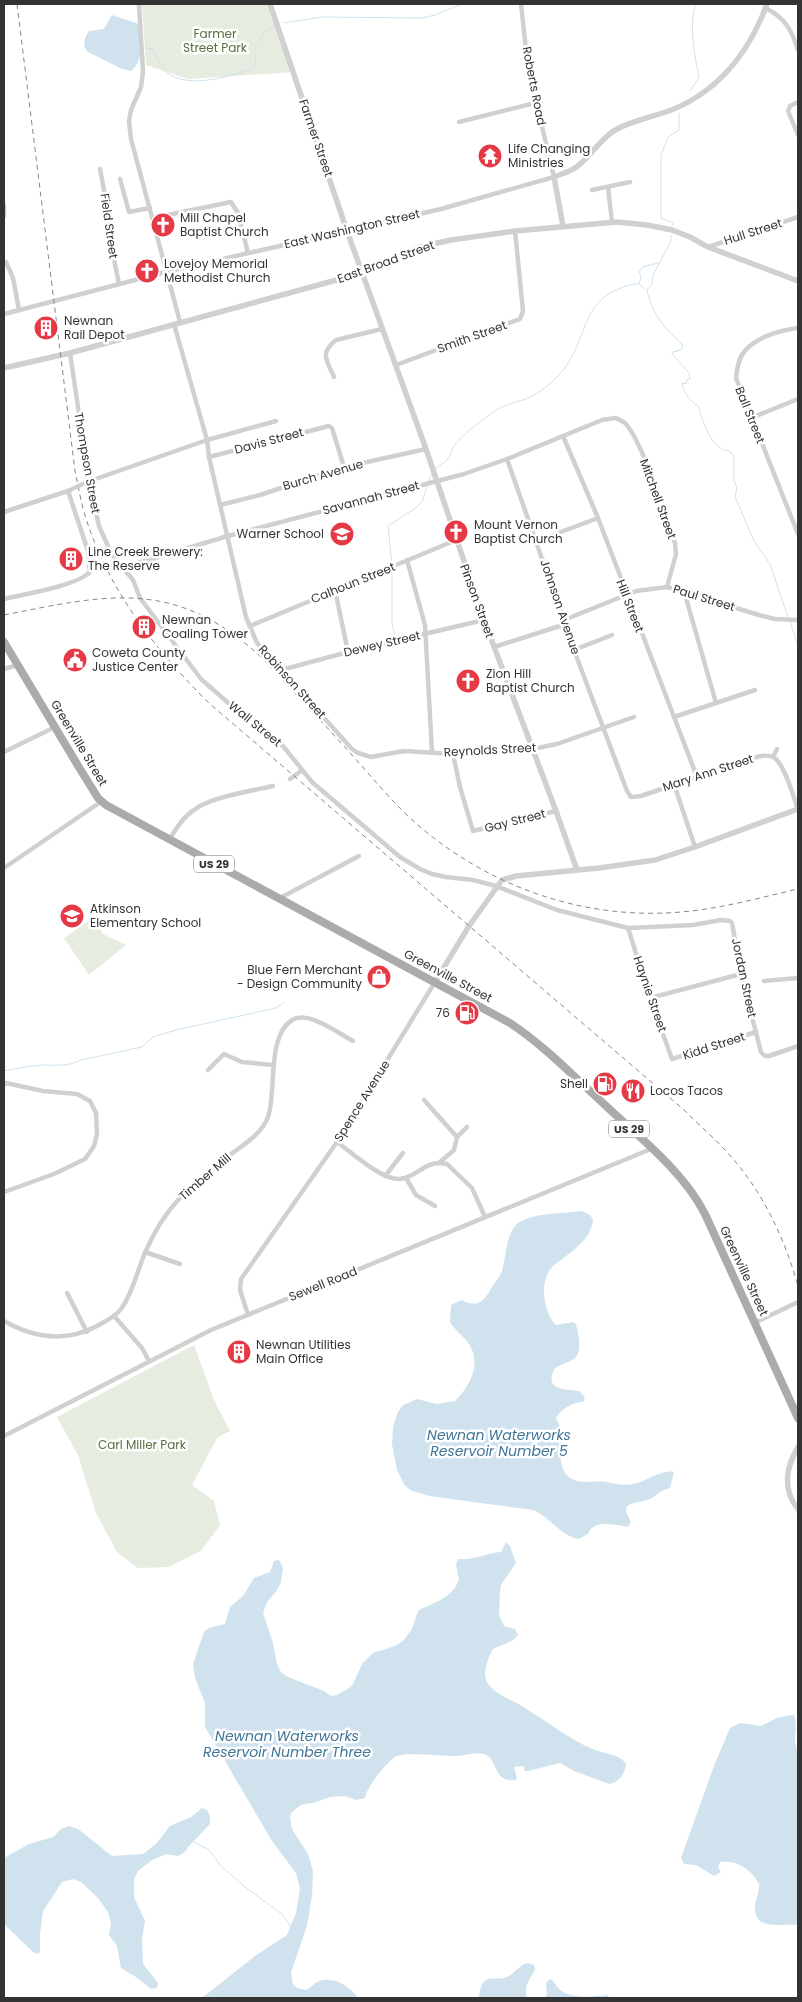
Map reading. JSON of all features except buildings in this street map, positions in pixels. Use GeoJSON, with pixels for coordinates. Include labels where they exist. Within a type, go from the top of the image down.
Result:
{"type":"FeatureCollection","features":[{"type":"Feature","properties":{"kind":"main road","name":"Greenville Street"},"geometry":{"type":"LineString","coordinates":[[4,642],[102,801],[112,809],[484,1008],[528,1034],[651,1149],[685,1183],[698,1200],[756,1322],[798,1418]]}},
{"type":"Feature","properties":{"kind":"street","name":"Robinson Street"},"geometry":{"type":"LineString","coordinates":[[140,4],[143,72],[141,87],[131,110],[129,121],[131,139],[154,218],[177,323],[207,440],[220,505],[250,626],[257,643],[343,740],[358,753],[371,757],[404,751],[432,752]]}},
{"type":"Feature","properties":{"kind":"street","name":"Farmer Street"},"geometry":{"type":"LineString","coordinates":[[270,4],[362,273]]}},
{"type":"Feature","properties":{"kind":"street","name":"Roberts Road"},"geometry":{"type":"LineString","coordinates":[[521,4],[528,68],[554,177],[563,226]]}},
{"type":"Feature","properties":{"kind":"street"},"geometry":{"type":"LineString","coordinates":[[554,177],[576,167],[606,137],[618,128],[673,109],[705,92],[735,64],[743,53],[754,36],[766,6],[788,25],[798,50]]}},
{"type":"Feature","properties":{"kind":"street"},"geometry":{"type":"LineString","coordinates":[[798,102],[790,106],[788,111],[798,135]]}},
{"type":"Feature","properties":{"kind":"street"},"geometry":{"type":"LineString","coordinates":[[459,122],[535,103]]}},
{"type":"Feature","properties":{"kind":"street","name":"Field Street"},"geometry":{"type":"LineString","coordinates":[[100,169],[111,226],[111,244],[119,284]]}},
{"type":"Feature","properties":{"kind":"street","name":"East Washington Street"},"geometry":{"type":"LineString","coordinates":[[4,314],[166,272],[449,207],[554,177]]}},
{"type":"Feature","properties":{"kind":"street"},"geometry":{"type":"LineString","coordinates":[[120,178],[130,212],[150,208]]}},
{"type":"Feature","properties":{"kind":"street"},"geometry":{"type":"LineString","coordinates":[[592,190],[630,182]]}},
{"type":"Feature","properties":{"kind":"street"},"geometry":{"type":"LineString","coordinates":[[608,187],[612,222]]}},
{"type":"Feature","properties":{"kind":"street"},"geometry":{"type":"LineString","coordinates":[[154,218],[231,202],[238,213],[248,253]]}},
{"type":"Feature","properties":{"kind":"street"},"geometry":{"type":"LineString","coordinates":[[4,205],[4,216]]}},
{"type":"Feature","properties":{"kind":"street","name":"Hull Street"},"geometry":{"type":"LineString","coordinates":[[708,247],[798,216]]}},
{"type":"Feature","properties":{"kind":"street","name":"East Broad Street"},"geometry":{"type":"LineString","coordinates":[[4,368],[70,353],[362,273],[419,247],[451,240],[515,231],[612,222],[633,223],[671,230],[690,237],[708,247],[798,280]]}},
{"type":"Feature","properties":{"kind":"street","name":"Smith Street"},"geometry":{"type":"LineString","coordinates":[[396,365],[520,319],[523,311],[515,231]]}},
{"type":"Feature","properties":{"kind":"street"},"geometry":{"type":"LineString","coordinates":[[5,262],[13,278],[19,310]]}},
{"type":"Feature","properties":{"kind":"street","name":"Pinson Street"},"geometry":{"type":"LineString","coordinates":[[362,273],[426,449],[484,620],[577,870]]}},
{"type":"Feature","properties":{"kind":"street","name":"Ball Street"},"geometry":{"type":"LineString","coordinates":[[798,328],[768,336],[744,352],[738,366],[736,378],[798,534]]}},
{"type":"Feature","properties":{"kind":"street"},"geometry":{"type":"LineString","coordinates":[[334,377],[325,357],[327,349],[332,343],[336,340],[382,329]]}},
{"type":"Feature","properties":{"kind":"street","name":"Thompson Street"},"geometry":{"type":"LineString","coordinates":[[70,353],[87,482],[101,532],[121,568]]}},
{"type":"Feature","properties":{"kind":"street"},"geometry":{"type":"LineString","coordinates":[[751,418],[798,399]]}},
{"type":"Feature","properties":{"kind":"street","name":"Savannah Street"},"geometry":{"type":"LineString","coordinates":[[121,568],[228,536],[436,482],[507,459],[602,420],[617,419]]}},
{"type":"Feature","properties":{"kind":"street","name":"Mitchell Street"},"geometry":{"type":"LineString","coordinates":[[617,419],[626,424],[643,456],[675,544],[676,554],[668,587]]}},
{"type":"Feature","properties":{"kind":"street"},"geometry":{"type":"LineString","coordinates":[[4,512],[207,440],[276,421]]}},
{"type":"Feature","properties":{"kind":"street","name":"Davis Street"},"geometry":{"type":"LineString","coordinates":[[209,457],[329,426],[332,428],[344,467]]}},
{"type":"Feature","properties":{"kind":"street","name":"Hill Street"},"geometry":{"type":"LineString","coordinates":[[563,436],[598,518],[626,596],[697,777]]}},
{"type":"Feature","properties":{"kind":"street","name":"Burch Avenue"},"geometry":{"type":"LineString","coordinates":[[220,505],[260,495],[344,467],[426,449]]}},
{"type":"Feature","properties":{"kind":"street","name":"Johnson Avenue"},"geometry":{"type":"LineString","coordinates":[[507,459],[574,650],[627,792],[631,797],[644,795]]}},
{"type":"Feature","properties":{"kind":"street"},"geometry":{"type":"LineString","coordinates":[[4,599],[85,577],[90,572],[88,551],[70,490]]}},
{"type":"Feature","properties":{"kind":"street"},"geometry":{"type":"LineString","coordinates":[[537,541],[598,518]]}},
{"type":"Feature","properties":{"kind":"street","name":"Calhoun Street"},"geometry":{"type":"LineString","coordinates":[[250,626],[456,540]]}},
{"type":"Feature","properties":{"kind":"street"},"geometry":{"type":"LineString","coordinates":[[407,560],[423,617],[432,752]]}},
{"type":"Feature","properties":{"kind":"street","name":"Wall Street"},"geometry":{"type":"LineString","coordinates":[[121,568],[133,580],[140,598],[202,679],[267,737],[283,746],[302,771],[395,853],[413,866],[432,874],[473,880],[496,886],[557,910],[628,928],[693,925],[726,920],[732,923]]}},
{"type":"Feature","properties":{"kind":"street","name":"Paul Street"},"geometry":{"type":"LineString","coordinates":[[494,647],[565,622],[646,589],[668,587],[759,615],[775,619],[798,620]]}},
{"type":"Feature","properties":{"kind":"street"},"geometry":{"type":"LineString","coordinates":[[334,590],[348,652]]}},
{"type":"Feature","properties":{"kind":"street"},"geometry":{"type":"LineString","coordinates":[[684,591],[716,703]]}},
{"type":"Feature","properties":{"kind":"street","name":"Dewey Street"},"geometry":{"type":"LineString","coordinates":[[281,670],[484,620]]}},
{"type":"Feature","properties":{"kind":"street"},"geometry":{"type":"LineString","coordinates":[[574,650],[612,635]]}},
{"type":"Feature","properties":{"kind":"street"},"geometry":{"type":"LineString","coordinates":[[4,669],[18,665]]}},
{"type":"Feature","properties":{"kind":"street"},"geometry":{"type":"LineString","coordinates":[[674,717],[756,690]]}},
{"type":"Feature","properties":{"kind":"street","name":"Reynolds Street"},"geometry":{"type":"LineString","coordinates":[[432,752],[453,754],[533,749],[557,744],[634,717]]}},
{"type":"Feature","properties":{"kind":"street"},"geometry":{"type":"LineString","coordinates":[[4,752],[55,727]]}},
{"type":"Feature","properties":{"kind":"street"},"geometry":{"type":"LineString","coordinates":[[496,886],[502,880],[516,876],[655,860],[798,809],[779,763],[773,757],[777,749]]}},
{"type":"Feature","properties":{"kind":"street","name":"Gay Street"},"geometry":{"type":"LineString","coordinates":[[453,754],[460,787],[473,831],[556,811]]}},
{"type":"Feature","properties":{"kind":"street","name":"Mary Ann Street"},"geometry":{"type":"LineString","coordinates":[[644,795],[753,758],[768,755],[773,757]]}},
{"type":"Feature","properties":{"kind":"street"},"geometry":{"type":"LineString","coordinates":[[290,779],[302,771]]}},
{"type":"Feature","properties":{"kind":"street"},"geometry":{"type":"LineString","coordinates":[[674,784],[695,847]]}},
{"type":"Feature","properties":{"kind":"street"},"geometry":{"type":"LineString","coordinates":[[169,840],[194,809],[213,801],[272,786]]}},
{"type":"Feature","properties":{"kind":"street"},"geometry":{"type":"LineString","coordinates":[[4,868],[102,801]]}},
{"type":"Feature","properties":{"kind":"street"},"geometry":{"type":"LineString","coordinates":[[280,898],[359,856]]}},
{"type":"Feature","properties":{"kind":"street","name":"Spence Avenue"},"geometry":{"type":"LineString","coordinates":[[248,1315],[240,1290],[241,1279],[337,1142],[469,926],[496,886]]}},
{"type":"Feature","properties":{"kind":"street","name":"Jordan Street"},"geometry":{"type":"LineString","coordinates":[[732,923],[741,974],[761,1052],[765,1056],[798,1046]]}},
{"type":"Feature","properties":{"kind":"street","name":"Haynie Street"},"geometry":{"type":"LineString","coordinates":[[628,928],[672,1059]]}},
{"type":"Feature","properties":{"kind":"street"},"geometry":{"type":"LineString","coordinates":[[650,998],[741,974]]}},
{"type":"Feature","properties":{"kind":"street"},"geometry":{"type":"LineString","coordinates":[[764,982],[798,978]]}},
{"type":"Feature","properties":{"kind":"street","name":"Timber Mill"},"geometry":{"type":"LineString","coordinates":[[4,1321],[40,1336],[71,1336],[87,1332],[114,1316],[128,1298],[145,1252],[162,1222],[181,1197],[251,1139],[268,1117],[273,1065],[278,1042],[290,1021],[300,1016],[310,1018],[353,1041]]}},
{"type":"Feature","properties":{"kind":"street","name":"Kidd Street"},"geometry":{"type":"LineString","coordinates":[[672,1059],[756,1032]]}},
{"type":"Feature","properties":{"kind":"street"},"geometry":{"type":"LineString","coordinates":[[208,1070],[224,1054],[242,1062],[273,1065]]}},
{"type":"Feature","properties":{"kind":"street"},"geometry":{"type":"LineString","coordinates":[[4,1192],[54,1174],[86,1159],[94,1146],[97,1134],[96,1113],[90,1101],[77,1094],[43,1091],[5,1082]]}},
{"type":"Feature","properties":{"kind":"street"},"geometry":{"type":"LineString","coordinates":[[424,1100],[457,1137]]}},
{"type":"Feature","properties":{"kind":"street"},"geometry":{"type":"LineString","coordinates":[[440,1162],[454,1150],[457,1137],[468,1127]]}},
{"type":"Feature","properties":{"kind":"street"},"geometry":{"type":"LineString","coordinates":[[337,1142],[385,1176],[394,1179],[406,1178],[426,1165],[440,1162],[447,1164],[472,1188],[485,1218]]}},
{"type":"Feature","properties":{"kind":"street","name":"Sewell Road"},"geometry":{"type":"LineString","coordinates":[[4,1436],[149,1360],[211,1330],[651,1149]]}},
{"type":"Feature","properties":{"kind":"street"},"geometry":{"type":"LineString","coordinates":[[385,1176],[403,1153]]}},
{"type":"Feature","properties":{"kind":"street"},"geometry":{"type":"LineString","coordinates":[[406,1178],[416,1195],[434,1206]]}},
{"type":"Feature","properties":{"kind":"street"},"geometry":{"type":"LineString","coordinates":[[145,1252],[180,1264]]}},
{"type":"Feature","properties":{"kind":"street"},"geometry":{"type":"LineString","coordinates":[[67,1293],[87,1332]]}},
{"type":"Feature","properties":{"kind":"street"},"geometry":{"type":"LineString","coordinates":[[756,1322],[798,1302]]}},
{"type":"Feature","properties":{"kind":"street"},"geometry":{"type":"LineString","coordinates":[[114,1316],[142,1348],[149,1360]]}},
{"type":"Feature","properties":{"kind":"street"},"geometry":{"type":"LineString","coordinates":[[798,1447],[790,1463],[787,1480],[789,1494],[798,1509]]}},
{"type":"Feature","properties":{"kind":"green space","name":"Farmer Street Park"},"geometry":{"type":"Polygon","coordinates":[[[142,4],[271,4],[295,72],[188,79],[146,65],[142,4]]]}},
{"type":"Feature","properties":{"kind":"green space"},"geometry":{"type":"Polygon","coordinates":[[[93,918],[103,934],[126,945],[89,975],[64,938],[93,918]]]}},
{"type":"Feature","properties":{"kind":"green space","name":"Carl Miller Park"},"geometry":{"type":"Polygon","coordinates":[[[194,1345],[214,1400],[230,1431],[217,1438],[192,1485],[214,1501],[220,1525],[201,1551],[169,1567],[138,1568],[117,1552],[96,1513],[78,1455],[57,1417],[194,1345]]]}},
{"type":"Feature","properties":{"kind":"water"},"geometry":{"type":"Polygon","coordinates":[[[112,15],[139,24],[140,56],[131,71],[122,69],[88,52],[84,44],[89,31],[104,29],[112,15]]]}},
{"type":"Feature","properties":{"kind":"water","name":"Newnan Waterworks Reservoir Number 5"},"geometry":{"type":"Polygon","coordinates":[[[582,1211],[590,1215],[593,1220],[588,1235],[577,1247],[552,1267],[545,1281],[544,1289],[548,1313],[556,1325],[573,1322],[576,1324],[579,1342],[577,1356],[555,1368],[552,1375],[553,1384],[562,1389],[579,1391],[585,1397],[583,1402],[575,1403],[568,1407],[556,1418],[563,1438],[562,1467],[568,1476],[577,1481],[607,1482],[623,1485],[638,1483],[664,1472],[674,1472],[670,1488],[652,1498],[627,1506],[626,1512],[631,1522],[628,1527],[611,1524],[595,1526],[588,1534],[578,1539],[566,1534],[533,1510],[429,1496],[410,1490],[404,1484],[397,1470],[392,1444],[393,1426],[398,1412],[403,1405],[417,1399],[437,1404],[455,1401],[469,1382],[474,1367],[473,1352],[467,1341],[450,1322],[451,1305],[462,1300],[476,1304],[483,1300],[501,1273],[508,1241],[515,1226],[528,1218],[546,1214],[582,1211]]]}},
{"type":"Feature","properties":{"kind":"water","name":"Newnan Waterworks Reservoir Number Three"},"geometry":{"type":"Polygon","coordinates":[[[506,1542],[510,1546],[516,1563],[501,1585],[499,1615],[504,1626],[515,1629],[518,1635],[512,1641],[493,1649],[485,1670],[487,1682],[499,1694],[577,1741],[595,1750],[620,1758],[626,1764],[621,1777],[616,1782],[609,1784],[574,1771],[560,1763],[528,1771],[525,1771],[523,1766],[514,1767],[517,1778],[516,1780],[509,1780],[500,1775],[493,1761],[483,1754],[455,1756],[402,1755],[397,1756],[383,1768],[373,1781],[365,1798],[356,1800],[345,1796],[330,1797],[301,1805],[292,1812],[290,1817],[292,1829],[308,1854],[313,1871],[312,1896],[307,1926],[291,1972],[293,1984],[297,1988],[306,1990],[319,1981],[336,1981],[346,1986],[358,1998],[202,1998],[255,1956],[287,1935],[296,1913],[300,1888],[296,1873],[272,1841],[205,1727],[205,1703],[195,1678],[193,1664],[204,1632],[209,1628],[225,1624],[230,1607],[243,1596],[254,1578],[270,1572],[274,1561],[279,1560],[283,1568],[281,1582],[276,1592],[267,1602],[263,1613],[273,1643],[277,1664],[281,1672],[288,1677],[324,1691],[331,1696],[337,1695],[353,1684],[362,1664],[373,1653],[395,1646],[403,1641],[412,1629],[418,1611],[442,1599],[452,1591],[459,1579],[456,1565],[458,1559],[469,1559],[501,1552],[506,1542]]]}},
{"type":"Feature","properties":{"kind":"water"},"geometry":{"type":"Polygon","coordinates":[[[794,1715],[796,1724],[795,1741],[798,1751],[798,1925],[771,1925],[756,1916],[755,1905],[759,1884],[752,1874],[742,1866],[732,1862],[720,1862],[718,1867],[721,1872],[714,1876],[696,1865],[684,1864],[681,1858],[714,1766],[730,1728],[740,1723],[761,1726],[777,1718],[794,1715]]]}},
{"type":"Feature","properties":{"kind":"water"},"geometry":{"type":"Polygon","coordinates":[[[202,1808],[207,1810],[210,1816],[210,1824],[185,1852],[178,1856],[166,1854],[152,1860],[138,1871],[134,1879],[134,1897],[145,1921],[142,1939],[143,1964],[158,1983],[157,1988],[151,1989],[121,1968],[117,1946],[109,1935],[111,1923],[108,1912],[98,1898],[81,1882],[73,1879],[62,1882],[43,1911],[40,1952],[38,1954],[33,1952],[4,1924],[4,1858],[29,1844],[53,1837],[61,1829],[69,1826],[78,1829],[112,1856],[143,1854],[156,1844],[170,1826],[191,1817],[202,1808]]]}},
{"type":"Feature","properties":{"kind":"water"},"geometry":{"type":"Polygon","coordinates":[[[528,1963],[534,1965],[535,1970],[526,1987],[527,1998],[479,1998],[483,1982],[491,1978],[506,1977],[528,1963]]]}},
{"type":"Feature","properties":{"kind":"water"},"geometry":{"type":"Polygon","coordinates":[[[550,1979],[553,1980],[557,1987],[569,1995],[585,1997],[608,1995],[609,1998],[545,1998],[547,1994],[546,1983],[550,1979]]]}},
{"type":"Feature","properties":{"kind":"waterway"},"geometry":{"type":"LineString","coordinates":[[284,23],[322,17],[422,18],[462,4]]}},
{"type":"Feature","properties":{"kind":"waterway"},"geometry":{"type":"LineString","coordinates":[[690,91],[699,77],[692,30],[696,4]]}},
{"type":"Feature","properties":{"kind":"waterway"},"geometry":{"type":"LineString","coordinates":[[257,43],[263,34],[273,27]]}},
{"type":"Feature","properties":{"kind":"waterway"},"geometry":{"type":"LineString","coordinates":[[146,48],[153,49],[160,64]]}},
{"type":"Feature","properties":{"kind":"waterway"},"geometry":{"type":"LineString","coordinates":[[162,67],[170,75],[181,79],[193,81],[220,78],[255,68],[256,52]]}},
{"type":"Feature","properties":{"kind":"waterway"},"geometry":{"type":"LineString","coordinates":[[672,226],[673,223],[661,218],[661,155],[668,137],[679,130],[679,113]]}},
{"type":"Feature","properties":{"kind":"waterway"},"geometry":{"type":"LineString","coordinates":[[671,235],[671,241],[653,275],[652,284],[647,290],[649,299],[660,321],[683,345],[681,350],[672,354],[689,373],[690,379],[687,380],[686,384],[682,383],[686,393],[698,406],[712,440],[734,456],[734,480],[737,488],[735,497],[754,541],[770,564],[788,617]]}},
{"type":"Feature","properties":{"kind":"waterway"},"geometry":{"type":"LineString","coordinates":[[435,469],[446,461],[459,441],[480,422],[501,407],[531,397],[552,382],[571,358],[591,312],[598,302],[608,294],[621,288],[639,284],[641,277],[639,272],[643,267],[658,263]]}},
{"type":"Feature","properties":{"kind":"waterway"},"geometry":{"type":"LineString","coordinates":[[640,285],[646,290]]}},
{"type":"Feature","properties":{"kind":"waterway"},"geometry":{"type":"LineString","coordinates":[[428,482],[432,474]]}},
{"type":"Feature","properties":{"kind":"waterway"},"geometry":{"type":"LineString","coordinates":[[392,564],[388,526],[417,507],[423,500],[427,485]]}},
{"type":"Feature","properties":{"kind":"waterway"},"geometry":{"type":"LineString","coordinates":[[392,570],[392,623],[395,637]]}},
{"type":"Feature","properties":{"kind":"waterway"},"geometry":{"type":"LineString","coordinates":[[790,621],[798,646]]}},
{"type":"Feature","properties":{"kind":"waterway"},"geometry":{"type":"LineString","coordinates":[[4,1071],[38,1065],[67,1065],[81,1060],[142,1047],[153,1037],[176,1030],[276,1008],[284,1002]]}},
{"type":"Feature","properties":{"kind":"waterway"},"geometry":{"type":"LineString","coordinates":[[194,1842],[209,1850],[221,1866],[245,1887],[283,1915],[291,1927]]}},
{"type":"Feature","properties":{"kind":"railway"},"geometry":{"type":"LineString","coordinates":[[17,4],[75,471],[84,512],[93,540],[119,591],[135,616],[170,662],[210,704],[684,1110],[720,1145],[750,1180],[770,1214],[786,1249],[798,1286]]}},
{"type":"Feature","properties":{"kind":"railway"},"geometry":{"type":"LineString","coordinates":[[4,615],[109,598],[140,599],[170,604],[200,615],[231,632],[262,658],[396,804],[439,842],[471,863],[504,881],[540,895],[576,905],[614,911],[652,913],[691,911],[718,907],[798,889]]}},
{"type":"Feature","properties":{"kind":"place","name":"Life Changing Ministries"},"geometry":{"type":"Point","coordinates":[490,156]}},
{"type":"Feature","properties":{"kind":"place","name":"Mill Chapel Baptist Church"},"geometry":{"type":"Point","coordinates":[163,225]}},
{"type":"Feature","properties":{"kind":"place","name":"Lovejoy Memorial Methodist Church"},"geometry":{"type":"Point","coordinates":[147,271]}},
{"type":"Feature","properties":{"kind":"place","name":"Newnan Rail Depot"},"geometry":{"type":"Point","coordinates":[46,328]}},
{"type":"Feature","properties":{"kind":"place","name":"Mount Vernon Baptist Church"},"geometry":{"type":"Point","coordinates":[456,532]}},
{"type":"Feature","properties":{"kind":"place","name":"Warner School"},"geometry":{"type":"Point","coordinates":[342,534]}},
{"type":"Feature","properties":{"kind":"place","name":"Line Creek Brewery: The Reserve"},"geometry":{"type":"Point","coordinates":[71,559]}},
{"type":"Feature","properties":{"kind":"place","name":"Newnan Coaling Tower"},"geometry":{"type":"Point","coordinates":[144,627]}},
{"type":"Feature","properties":{"kind":"place","name":"Coweta County Justice Center"},"geometry":{"type":"Point","coordinates":[75,660]}},
{"type":"Feature","properties":{"kind":"place","name":"Zion Hill Baptist Church"},"geometry":{"type":"Point","coordinates":[468,681]}},
{"type":"Feature","properties":{"kind":"place","name":"Atkinson Elementary School"},"geometry":{"type":"Point","coordinates":[72,916]}},
{"type":"Feature","properties":{"kind":"place","name":"Blue Fern Merchant - Design Community"},"geometry":{"type":"Point","coordinates":[379,977]}},
{"type":"Feature","properties":{"kind":"place","name":"76"},"geometry":{"type":"Point","coordinates":[467,1013]}},
{"type":"Feature","properties":{"kind":"place","name":"Shell"},"geometry":{"type":"Point","coordinates":[605,1084]}},
{"type":"Feature","properties":{"kind":"place","name":"Locos Tacos"},"geometry":{"type":"Point","coordinates":[633,1091]}},
{"type":"Feature","properties":{"kind":"place","name":"Newnan Utilities Main Office"},"geometry":{"type":"Point","coordinates":[239,1352]}}]}
